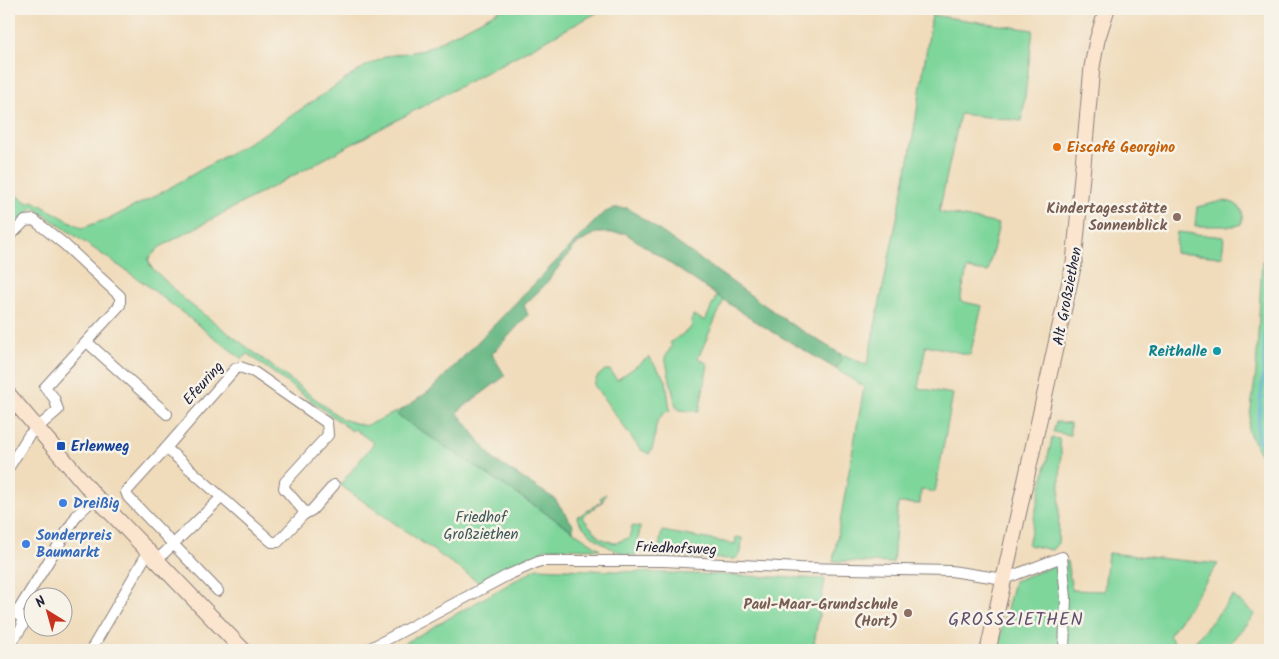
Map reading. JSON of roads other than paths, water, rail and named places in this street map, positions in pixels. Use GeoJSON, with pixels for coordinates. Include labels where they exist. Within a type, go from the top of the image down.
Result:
{"type":"FeatureCollection","features":[{"type":"Feature","properties":{"kind":"street","name":"Alt Großziethen"},"geometry":{"type":"LineString","coordinates":[[988,650],[1074,263],[1092,67],[1097,40],[1107,9]]}},
{"type":"Feature","properties":{"kind":"street"},"geometry":{"type":"LineString","coordinates":[[9,237],[25,221],[34,220],[64,244],[120,296],[120,305],[45,387],[54,398],[58,410],[27,438],[9,467]]}},
{"type":"Feature","properties":{"kind":"street"},"geometry":{"type":"LineString","coordinates":[[87,342],[168,414]]}},
{"type":"Feature","properties":{"kind":"street","name":"Efeuring"},"geometry":{"type":"LineString","coordinates":[[166,448],[235,370],[240,367],[254,372],[327,423],[328,435],[285,482],[284,488],[303,510],[303,515]]}},
{"type":"Feature","properties":{"kind":"street"},"geometry":{"type":"LineString","coordinates":[[9,395],[96,497],[243,650]]}},
{"type":"Feature","properties":{"kind":"street"},"geometry":{"type":"LineString","coordinates":[[218,591],[128,497],[126,492],[166,448],[272,542],[278,542],[303,515],[312,510],[334,485]]}},
{"type":"Feature","properties":{"kind":"street"},"geometry":{"type":"LineString","coordinates":[[9,647],[23,625],[21,617],[12,612],[77,515],[96,497]]}},
{"type":"Feature","properties":{"kind":"street"},"geometry":{"type":"LineString","coordinates":[[91,650],[144,559],[154,557],[174,544],[222,497]]}},
{"type":"Feature","properties":{"kind":"street"},"geometry":{"type":"LineString","coordinates":[[1004,579],[1062,557],[1066,598],[1064,650]]}},
{"type":"Feature","properties":{"kind":"street","name":"Friedhofsweg"},"geometry":{"type":"LineString","coordinates":[[367,650],[508,575],[540,561],[664,561],[800,568],[951,571],[1004,579]]}},
{"type":"Feature","properties":{"kind":"waterway"},"geometry":{"type":"LineString","coordinates":[[1265,238],[1264,255],[1270,277]]}},
{"type":"Feature","properties":{"kind":"waterway"},"geometry":{"type":"LineString","coordinates":[[1270,285],[1266,303],[1264,367],[1257,438],[1263,447],[1270,451]]}},
{"type":"Feature","properties":{"kind":"place","name":"Eiscafé Georgino"},"geometry":{"type":"Point","coordinates":[1057,147]}},
{"type":"Feature","properties":{"kind":"place","name":"Kindertagesstätte Sonnenblick"},"geometry":{"type":"Point","coordinates":[1177,217]}},
{"type":"Feature","properties":{"kind":"place","name":"Reithalle"},"geometry":{"type":"Point","coordinates":[1217,351]}},
{"type":"Feature","properties":{"kind":"place","name":"Erlenweg"},"geometry":{"type":"Point","coordinates":[61,446]}},
{"type":"Feature","properties":{"kind":"place","name":"Dreißig"},"geometry":{"type":"Point","coordinates":[63,503]}},
{"type":"Feature","properties":{"kind":"place","name":"Sonderpreis Baumarkt"},"geometry":{"type":"Point","coordinates":[26,544]}},
{"type":"Feature","properties":{"kind":"place","name":"Paul-Maar-Grundschule (Hort)"},"geometry":{"type":"Point","coordinates":[908,613]}},
{"type":"Feature","properties":{"kind":"district","name":"GROSSZIETHEN"},"geometry":{"type":"Point","coordinates":[1016,619]}},
{"type":"Feature","properties":{"kind":"park label","name":"Friedhof Großziethen"},"geometry":{"type":"Point","coordinates":[481,526]}}]}
